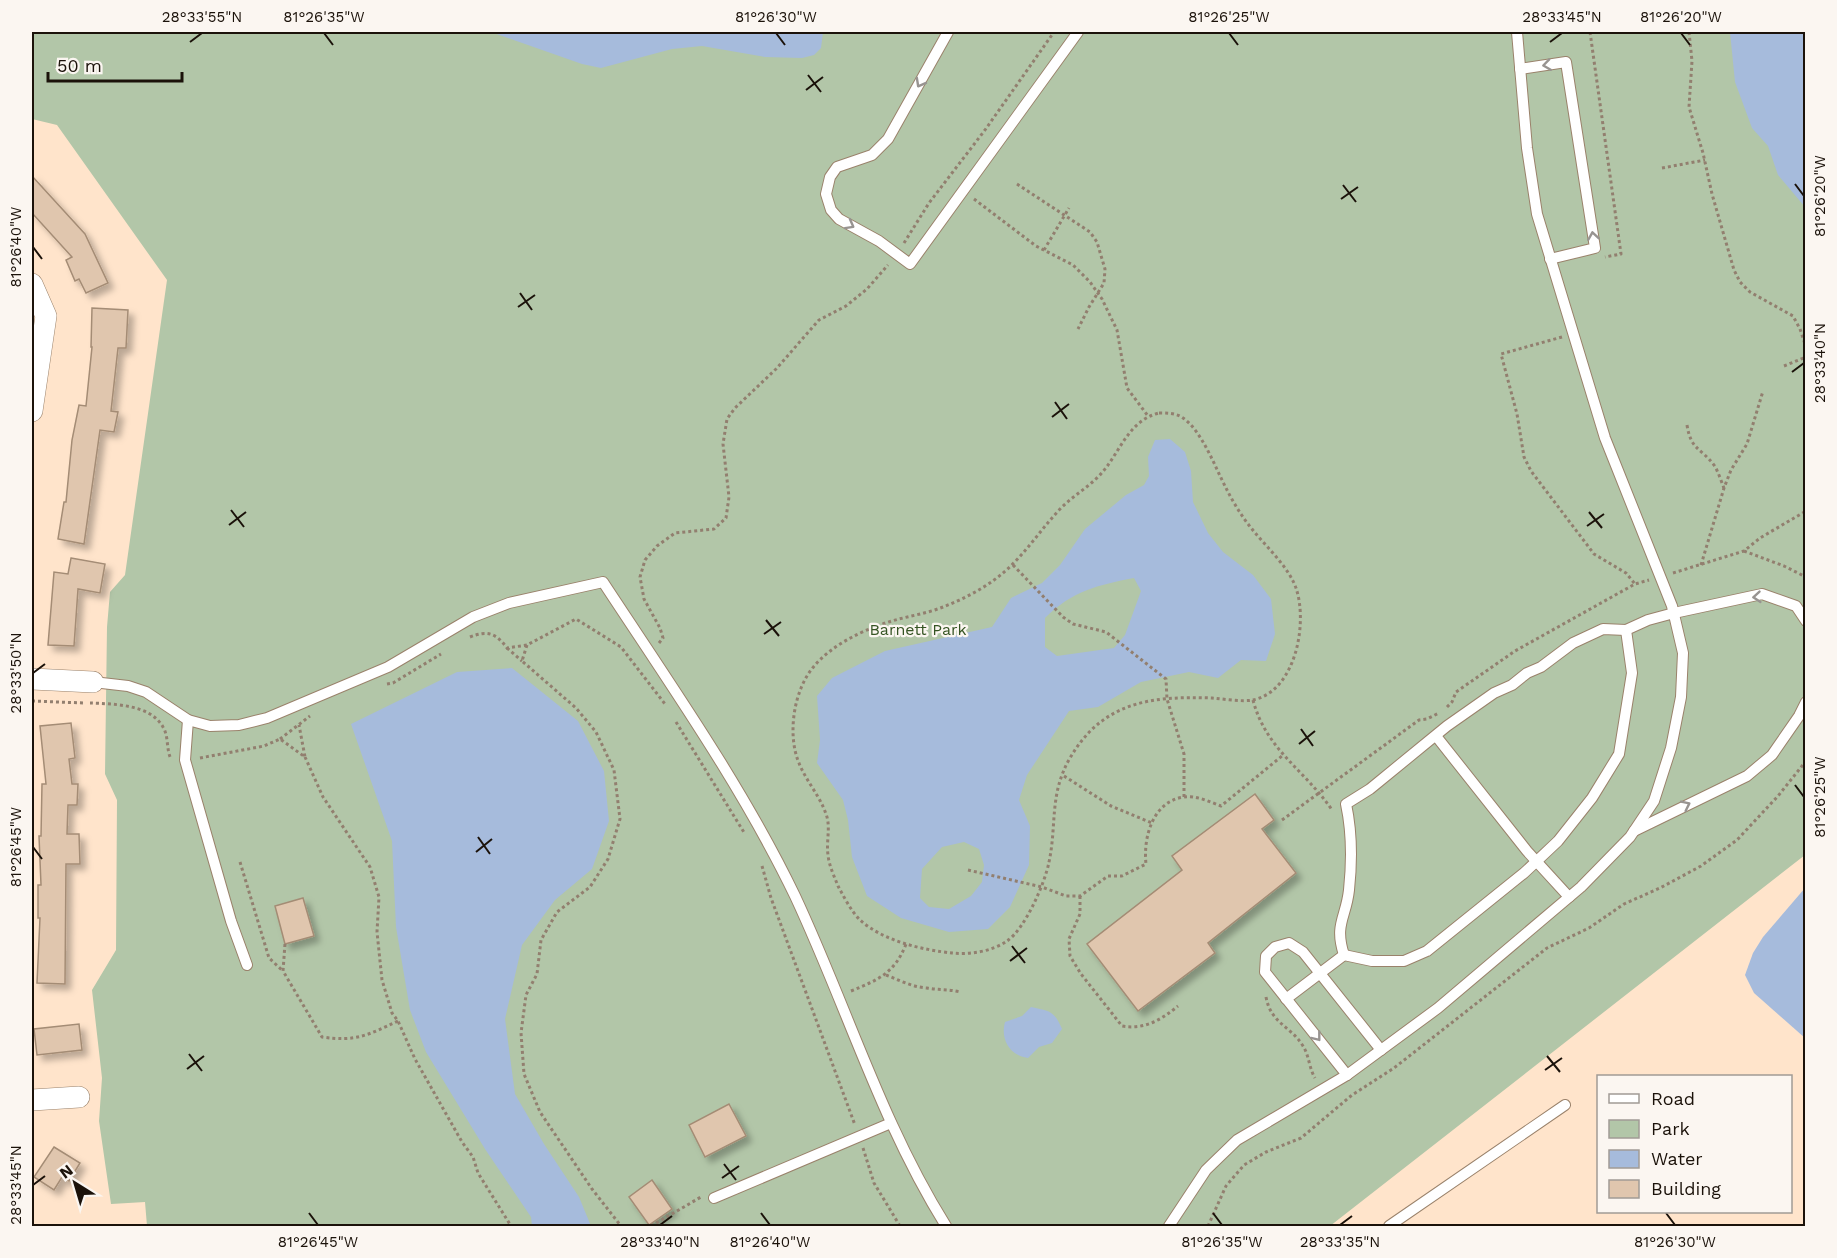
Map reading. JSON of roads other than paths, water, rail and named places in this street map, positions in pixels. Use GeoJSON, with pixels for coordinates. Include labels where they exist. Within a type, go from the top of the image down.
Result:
{"type":"FeatureCollection","features":[{"type":"Feature","properties":{"kind":"street"},"geometry":{"type":"LineString","coordinates":[[32,284],[46,316],[32,411]]}},
{"type":"Feature","properties":{"kind":"street"},"geometry":{"type":"LineString","coordinates":[[32,679],[93,682]]}},
{"type":"Feature","properties":{"kind":"street"},"geometry":{"type":"LineString","coordinates":[[32,1100],[79,1097]]}},
{"type":"Feature","properties":{"kind":"lane"},"geometry":{"type":"LineString","coordinates":[[948,32],[888,140],[872,155],[837,167],[830,177],[826,194],[831,210],[839,219],[879,242],[910,264],[1078,32]]}},
{"type":"Feature","properties":{"kind":"lane"},"geometry":{"type":"LineString","coordinates":[[1169,1227],[1206,1170],[1237,1140],[1347,1075],[1438,1008],[1589,879],[1634,831],[1654,801],[1671,748],[1681,697],[1683,653],[1674,613],[1605,438],[1537,214],[1527,148],[1517,32]]}},
{"type":"Feature","properties":{"kind":"lane"},"geometry":{"type":"LineString","coordinates":[[1520,69],[1566,62],[1595,248],[1550,259]]}},
{"type":"Feature","properties":{"kind":"lane"},"geometry":{"type":"LineString","coordinates":[[93,682],[128,686],[146,692],[188,720],[210,726],[240,725],[267,718],[388,667],[473,617],[509,603],[603,582],[708,743],[794,895],[901,1146],[946,1227]]}},
{"type":"Feature","properties":{"kind":"lane"},"geometry":{"type":"LineString","coordinates":[[1344,955],[1339,933],[1349,891],[1351,841],[1346,804],[1370,789],[1494,693],[1541,667],[1573,643],[1603,629],[1626,630],[1648,620],[1674,613],[1762,594],[1796,606],[1806,621]]}},
{"type":"Feature","properties":{"kind":"lane"},"geometry":{"type":"LineString","coordinates":[[1344,955],[1372,961],[1404,961],[1426,951],[1475,914],[1558,841],[1592,798],[1619,754],[1632,673],[1626,630]]}},
{"type":"Feature","properties":{"kind":"lane"},"geometry":{"type":"LineString","coordinates":[[1634,831],[1747,776],[1772,755],[1806,702]]}},
{"type":"Feature","properties":{"kind":"lane"},"geometry":{"type":"LineString","coordinates":[[188,720],[185,760],[231,921],[247,965]]}},
{"type":"Feature","properties":{"kind":"lane"},"geometry":{"type":"LineString","coordinates":[[1436,736],[1475,787],[1569,897]]}},
{"type":"Feature","properties":{"kind":"lane"},"geometry":{"type":"LineString","coordinates":[[1347,1075],[1265,972],[1266,956],[1275,947],[1289,943],[1303,952],[1381,1050]]}},
{"type":"Feature","properties":{"kind":"lane"},"geometry":{"type":"LineString","coordinates":[[1286,999],[1344,955]]}},
{"type":"Feature","properties":{"kind":"lane"},"geometry":{"type":"LineString","coordinates":[[1389,1227],[1565,1105]]}},
{"type":"Feature","properties":{"kind":"lane"},"geometry":{"type":"LineString","coordinates":[[712,1195],[891,1123]]}},
{"type":"Feature","properties":{"kind":"water"},"geometry":{"type":"Polygon","coordinates":[[[491,32],[823,32],[821,48],[814,55],[802,58],[765,57],[702,46],[672,49],[601,68],[582,64],[491,32]]]}},
{"type":"Feature","properties":{"kind":"water"},"geometry":{"type":"Polygon","coordinates":[[[1730,32],[1805,32],[1805,207],[1778,175],[1768,146],[1752,128],[1735,82],[1730,32]]]}},
{"type":"Feature","properties":{"kind":"water"},"geometry":{"type":"Polygon","coordinates":[[[1170,439],[1185,452],[1191,471],[1193,502],[1208,533],[1223,552],[1253,575],[1271,599],[1275,634],[1266,661],[1241,660],[1218,678],[1189,672],[1141,682],[1098,707],[1069,711],[1027,775],[1019,800],[1030,826],[1029,865],[1010,907],[988,929],[949,932],[901,918],[867,896],[852,857],[848,820],[843,800],[817,763],[820,740],[817,696],[832,678],[885,651],[992,627],[1011,598],[1042,583],[1060,565],[1085,529],[1126,495],[1144,485],[1149,476],[1148,457],[1155,440],[1170,439]],[[1134,578],[1086,590],[1065,601],[1045,618],[1045,647],[1057,656],[1114,648],[1125,635],[1141,591],[1134,578]],[[964,842],[942,847],[922,869],[920,898],[929,907],[949,909],[971,896],[982,882],[984,865],[979,849],[964,842]]]}},
{"type":"Feature","properties":{"kind":"water"},"geometry":{"type":"Polygon","coordinates":[[[512,668],[578,721],[604,771],[609,821],[592,869],[555,900],[522,945],[505,1019],[515,1094],[579,1197],[591,1226],[532,1226],[531,1217],[485,1149],[426,1052],[410,1010],[396,927],[392,841],[351,724],[457,672],[512,668]]]}},
{"type":"Feature","properties":{"kind":"water"},"geometry":{"type":"Polygon","coordinates":[[[1805,888],[1805,1038],[1754,993],[1745,975],[1753,953],[1763,937],[1805,888]]]}},
{"type":"Feature","properties":{"kind":"water"},"geometry":{"type":"Polygon","coordinates":[[[1031,1007],[1050,1012],[1062,1029],[1052,1043],[1039,1047],[1028,1058],[1011,1050],[1005,1040],[1004,1028],[1005,1022],[1022,1016],[1031,1007]]]}},
{"type":"Feature","properties":{"kind":"park label","name":"Barnett Park"},"geometry":{"type":"Point","coordinates":[918,629]}}]}
